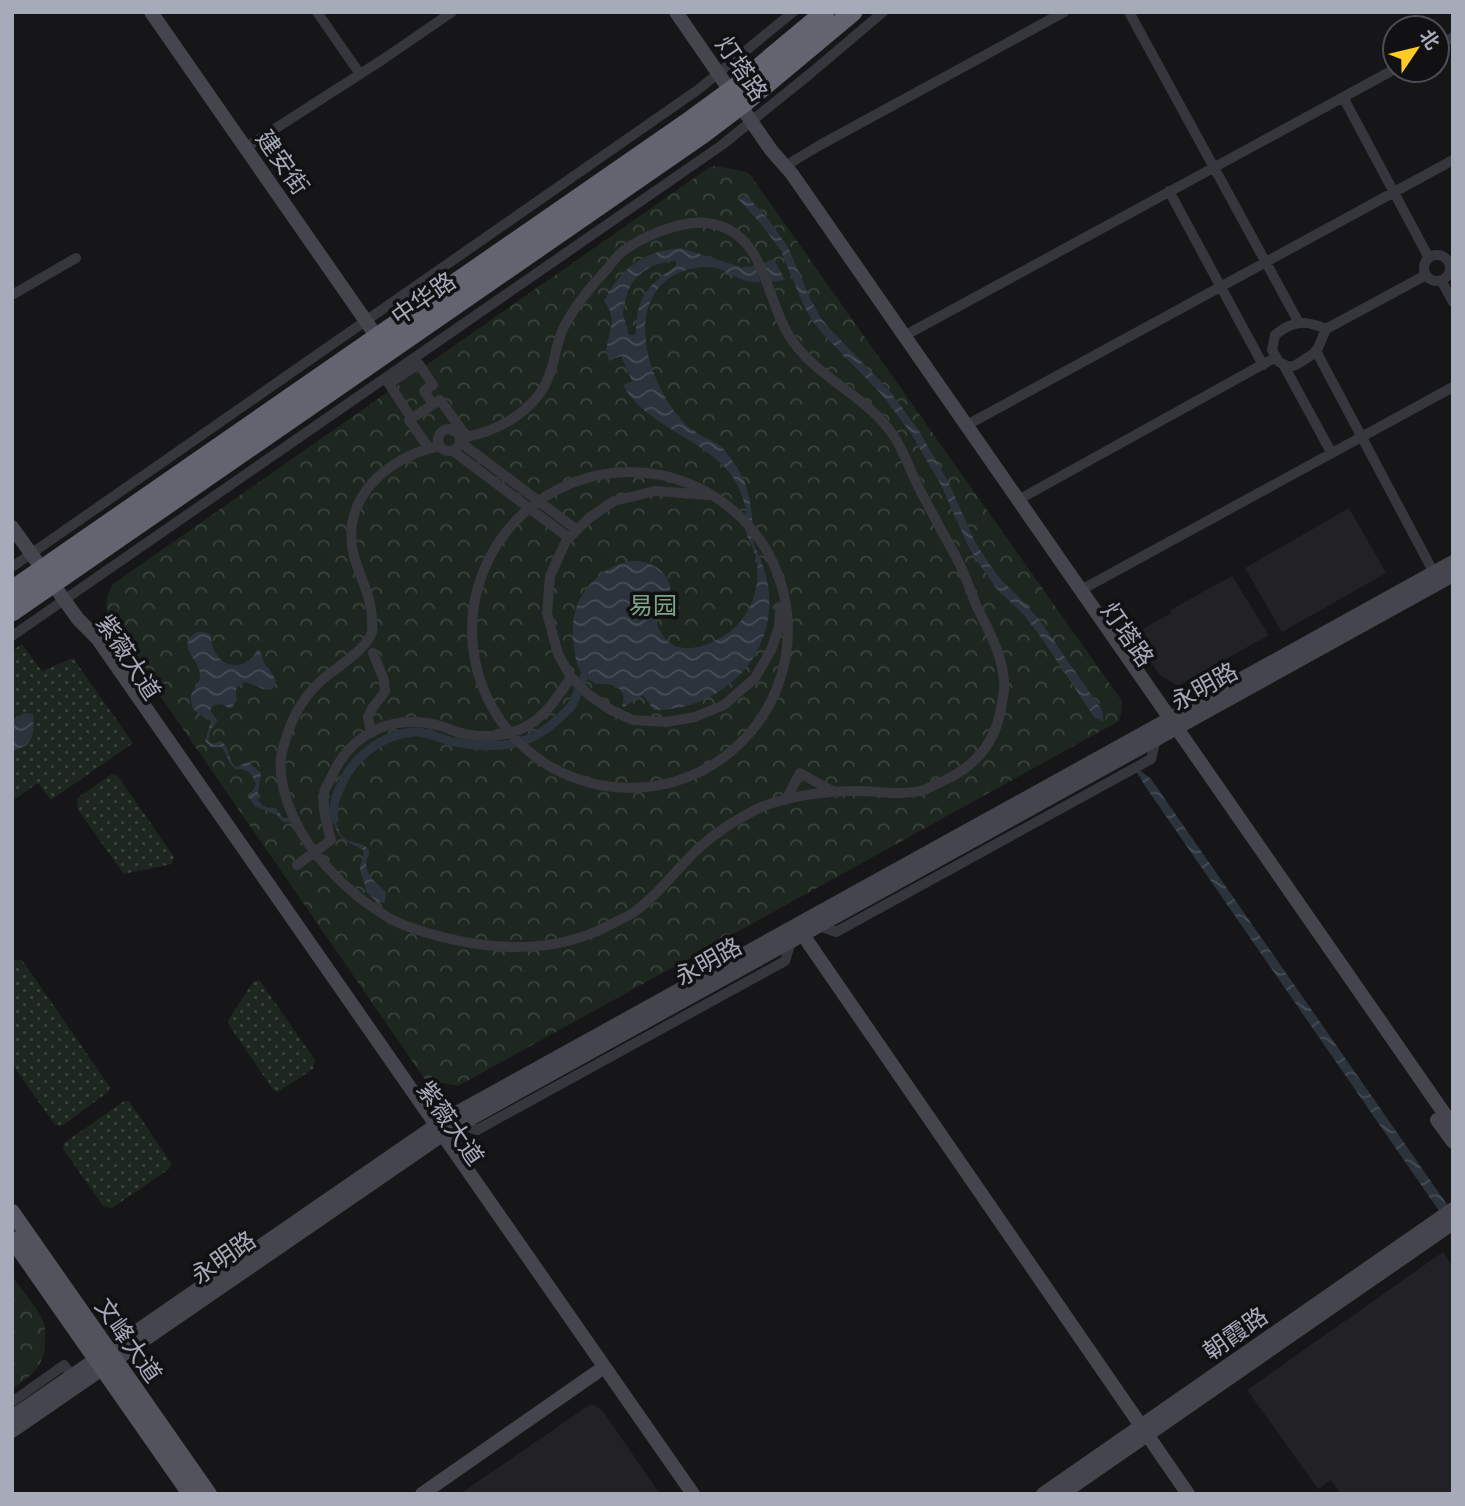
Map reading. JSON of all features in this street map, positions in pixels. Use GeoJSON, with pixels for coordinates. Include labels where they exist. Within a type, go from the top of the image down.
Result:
{"type":"FeatureCollection","features":[{"type":"Feature","properties":{"kind":"highway","name":"中华路"},"geometry":{"type":"LineString","coordinates":[[12,612],[48,577],[377,337],[740,106],[825,12]]}},
{"type":"Feature","properties":{"kind":"highway","name":"中华路"},"geometry":{"type":"LineString","coordinates":[[12,590],[48,577],[647,172],[740,106],[853,12]]}},
{"type":"Feature","properties":{"kind":"main road","name":"文峰大道"},"geometry":{"type":"LineString","coordinates":[[12,1212],[190,1494]]}},
{"type":"Feature","properties":{"kind":"main road","name":"文峰大道"},"geometry":{"type":"LineString","coordinates":[[12,1239],[209,1494]]}},
{"type":"Feature","properties":{"kind":"street","name":"建安街"},"geometry":{"type":"LineString","coordinates":[[151,12],[377,337]]}},
{"type":"Feature","properties":{"kind":"street"},"geometry":{"type":"LineString","coordinates":[[317,12],[360,74]]}},
{"type":"Feature","properties":{"kind":"street"},"geometry":{"type":"LineString","coordinates":[[245,148],[452,12]]}},
{"type":"Feature","properties":{"kind":"street","name":"灯塔路"},"geometry":{"type":"LineString","coordinates":[[676,12],[1081,590],[1167,728],[1453,1126]]}},
{"type":"Feature","properties":{"kind":"street"},"geometry":{"type":"LineString","coordinates":[[12,636],[48,577],[366,321],[688,96],[793,12]]}},
{"type":"Feature","properties":{"kind":"street"},"geometry":{"type":"LineString","coordinates":[[740,106],[883,12]]}},
{"type":"Feature","properties":{"kind":"street"},"geometry":{"type":"LineString","coordinates":[[785,166],[1064,12]]}},
{"type":"Feature","properties":{"kind":"street"},"geometry":{"type":"LineString","coordinates":[[1129,12],[1299,323]]}},
{"type":"Feature","properties":{"kind":"street"},"geometry":{"type":"LineString","coordinates":[[904,336],[1381,77]]}},
{"type":"Feature","properties":{"kind":"street"},"geometry":{"type":"LineString","coordinates":[[1343,97],[1429,258]]}},
{"type":"Feature","properties":{"kind":"street","name":"灯塔路"},"geometry":{"type":"LineString","coordinates":[[771,150],[785,180],[1453,1142]]}},
{"type":"Feature","properties":{"kind":"street"},"geometry":{"type":"LineString","coordinates":[[967,425],[1453,160]]}},
{"type":"Feature","properties":{"kind":"street"},"geometry":{"type":"LineString","coordinates":[[1169,191],[1263,365]]}},
{"type":"Feature","properties":{"kind":"street"},"geometry":{"type":"LineString","coordinates":[[440,446],[409,454],[387,469],[367,488],[356,507],[350,528],[354,556],[372,606],[372,631],[359,650],[320,682],[297,708],[281,758],[282,780],[291,812],[313,853],[361,899],[392,920],[466,943],[505,948],[545,946],[598,932],[638,910],[701,846],[737,819],[768,804],[815,794],[858,791],[891,794],[922,790],[962,772],[988,747],[1000,720],[1005,683],[998,648],[959,563],[917,485],[902,447],[885,422],[812,364],[789,336],[772,300],[758,260],[749,244],[736,233],[708,223],[682,225],[649,237],[622,253],[583,295],[562,329],[548,380],[530,406],[499,427],[460,442],[446,451],[440,446],[438,438],[442,432],[449,429],[457,432],[460,442],[539,501],[573,534]]}},
{"type":"Feature","properties":{"kind":"street"},"geometry":{"type":"LineString","coordinates":[[1437,255],[1451,262],[1449,273],[1441,280],[1434,281],[1426,275],[1423,269],[1429,258],[1437,255]]}},
{"type":"Feature","properties":{"kind":"street"},"geometry":{"type":"LineString","coordinates":[[12,295],[76,258]]}},
{"type":"Feature","properties":{"kind":"street"},"geometry":{"type":"LineString","coordinates":[[1280,360],[1289,367],[1306,360],[1316,351],[1326,328],[1426,275]]}},
{"type":"Feature","properties":{"kind":"street"},"geometry":{"type":"LineString","coordinates":[[1441,280],[1453,302]]}},
{"type":"Feature","properties":{"kind":"street"},"geometry":{"type":"LineString","coordinates":[[1326,328],[1311,322],[1299,323],[1275,335],[1272,350],[1331,452]]}},
{"type":"Feature","properties":{"kind":"street"},"geometry":{"type":"LineString","coordinates":[[1316,351],[1434,573]]}},
{"type":"Feature","properties":{"kind":"street"},"geometry":{"type":"LineString","coordinates":[[1018,500],[1263,365],[1280,360]]}},
{"type":"Feature","properties":{"kind":"street"},"geometry":{"type":"LineString","coordinates":[[429,448],[389,384],[419,364],[433,385],[424,391],[433,404]]}},
{"type":"Feature","properties":{"kind":"street"},"geometry":{"type":"LineString","coordinates":[[1081,590],[1453,387]]}},
{"type":"Feature","properties":{"kind":"street"},"geometry":{"type":"LineString","coordinates":[[412,419],[440,400],[460,442],[530,508],[573,534]]}},
{"type":"Feature","properties":{"kind":"street"},"geometry":{"type":"LineString","coordinates":[[618,472],[672,477],[709,495],[733,511],[756,534],[767,552],[780,586],[788,624],[786,655],[777,695],[763,719],[728,753],[705,768],[686,777],[657,785],[634,788],[580,781],[536,759],[502,723],[485,693],[474,654],[471,628],[474,601],[481,573],[498,544],[522,513],[558,489],[589,475],[618,472]]}},
{"type":"Feature","properties":{"kind":"street"},"geometry":{"type":"LineString","coordinates":[[709,495],[655,491],[614,501],[589,518],[573,534],[550,576],[547,613],[558,654],[578,683],[611,709],[634,720],[666,722],[685,719],[724,705],[755,678],[771,650],[779,627],[780,586]]}},
{"type":"Feature","properties":{"kind":"street","name":"紫薇大道"},"geometry":{"type":"LineString","coordinates":[[12,527],[78,619],[89,644],[693,1494]]}},
{"type":"Feature","properties":{"kind":"street","name":"永明路"},"geometry":{"type":"LineString","coordinates":[[435,1132],[460,1124],[819,926],[1453,562]]}},
{"type":"Feature","properties":{"kind":"street"},"geometry":{"type":"LineString","coordinates":[[12,567],[48,577]]}},
{"type":"Feature","properties":{"kind":"street","name":"永明路"},"geometry":{"type":"LineString","coordinates":[[12,1431],[106,1359],[435,1132],[1167,728],[1453,575]]}},
{"type":"Feature","properties":{"kind":"street"},"geometry":{"type":"LineString","coordinates":[[371,733],[368,717],[385,692],[384,680],[373,653]]}},
{"type":"Feature","properties":{"kind":"street"},"geometry":{"type":"LineString","coordinates":[[296,865],[331,841],[325,817],[324,792],[345,752],[359,739],[384,725],[414,722],[439,725],[461,733],[490,736],[512,733],[537,720],[578,683]]}},
{"type":"Feature","properties":{"kind":"street"},"geometry":{"type":"LineString","coordinates":[[786,800],[800,773],[836,793]]}},
{"type":"Feature","properties":{"kind":"street"},"geometry":{"type":"LineString","coordinates":[[796,938],[1140,1433],[1178,1494]]}},
{"type":"Feature","properties":{"kind":"street","name":"紫薇大道"},"geometry":{"type":"LineString","coordinates":[[435,1132],[681,1494]]}},
{"type":"Feature","properties":{"kind":"street","name":"朝霞路"},"geometry":{"type":"LineString","coordinates":[[1062,1494],[1140,1433],[1453,1209]]}},
{"type":"Feature","properties":{"kind":"street","name":"朝霞路"},"geometry":{"type":"LineString","coordinates":[[1043,1494],[1140,1433],[1453,1223]]}},
{"type":"Feature","properties":{"kind":"street","name":"永明路"},"geometry":{"type":"LineString","coordinates":[[12,1418],[72,1376],[106,1359]]}},
{"type":"Feature","properties":{"kind":"street"},"geometry":{"type":"LineString","coordinates":[[12,1402],[64,1366],[72,1376]]}},
{"type":"Feature","properties":{"kind":"street"},"geometry":{"type":"LineString","coordinates":[[422,1494],[597,1372]]}},
{"type":"Feature","properties":{"kind":"street"},"geometry":{"type":"LineString","coordinates":[[1140,1433],[1188,1494]]}},
{"type":"Feature","properties":{"kind":"shaded area"},"geometry":{"type":"Polygon","coordinates":[[[1349,508],[1386,573],[1282,632],[1245,568],[1349,508]]]}},
{"type":"Feature","properties":{"kind":"shaded area"},"geometry":{"type":"Polygon","coordinates":[[[1232,576],[1269,635],[1178,686],[1160,675],[1132,635],[1171,613],[1170,610],[1232,576]]]}},
{"type":"Feature","properties":{"kind":"shaded area"},"geometry":{"type":"Polygon","coordinates":[[[1443,1252],[1453,1267],[1453,1494],[1341,1494],[1331,1480],[1318,1489],[1247,1390],[1443,1252]]]}},
{"type":"Feature","properties":{"kind":"shaded area"},"geometry":{"type":"Polygon","coordinates":[[[589,1405],[602,1410],[660,1494],[460,1494],[589,1405]]]}},
{"type":"Feature","properties":{"kind":"green space","name":"易园"},"geometry":{"type":"Polygon","coordinates":[[[710,167],[747,172],[751,176],[1122,701],[1119,721],[458,1086],[427,1080],[107,619],[107,597],[113,584],[710,167]]]}},
{"type":"Feature","properties":{"kind":"green space"},"geometry":{"type":"Polygon","coordinates":[[[22,644],[42,671],[73,658],[133,743],[51,800],[38,783],[12,801],[12,651],[22,644]]]}},
{"type":"Feature","properties":{"kind":"green space"},"geometry":{"type":"Polygon","coordinates":[[[112,774],[118,776],[174,857],[172,864],[124,874],[78,810],[77,798],[112,774]]]}},
{"type":"Feature","properties":{"kind":"green space"},"geometry":{"type":"Polygon","coordinates":[[[22,960],[110,1087],[108,1092],[62,1126],[55,1125],[12,1064],[12,962],[22,960]]]}},
{"type":"Feature","properties":{"kind":"green space"},"geometry":{"type":"Polygon","coordinates":[[[254,981],[260,981],[315,1060],[313,1069],[278,1092],[274,1091],[229,1025],[228,1020],[254,981]]]}},
{"type":"Feature","properties":{"kind":"green space"},"geometry":{"type":"Polygon","coordinates":[[[124,1101],[129,1101],[171,1163],[169,1169],[112,1208],[103,1206],[63,1149],[64,1143],[124,1101]]]}},
{"type":"Feature","properties":{"kind":"green space"},"geometry":{"type":"Polygon","coordinates":[[[12,1276],[41,1316],[45,1335],[44,1351],[39,1364],[12,1389],[12,1276]]]}},
{"type":"Feature","properties":{"kind":"water"},"geometry":{"type":"Polygon","coordinates":[[[746,195],[769,220],[788,247],[819,315],[889,390],[919,431],[948,481],[975,542],[1003,582],[1038,618],[1102,710],[1104,722],[1094,717],[1043,640],[1024,615],[996,588],[977,561],[941,485],[912,435],[883,396],[811,319],[781,251],[739,200],[746,195]]]}},
{"type":"Feature","properties":{"kind":"water"},"geometry":{"type":"Polygon","coordinates":[[[681,248],[741,267],[755,266],[761,283],[735,277],[714,268],[687,270],[665,281],[655,293],[648,308],[645,326],[650,363],[666,398],[687,426],[722,447],[736,466],[747,488],[753,527],[745,518],[745,507],[736,481],[726,469],[703,449],[641,408],[623,385],[632,381],[621,356],[609,361],[606,350],[612,322],[604,301],[618,280],[635,263],[668,250],[681,248]],[[665,262],[648,268],[631,285],[623,313],[629,335],[635,335],[638,310],[645,294],[676,266],[676,262],[665,262]]]}},
{"type":"Feature","properties":{"kind":"water"},"geometry":{"type":"Polygon","coordinates":[[[774,259],[785,280],[770,282],[763,263],[774,259]]]}},
{"type":"Feature","properties":{"kind":"water"},"geometry":{"type":"Polygon","coordinates":[[[745,528],[753,535],[753,543],[768,585],[769,613],[763,639],[750,662],[732,682],[710,697],[683,707],[654,710],[643,695],[622,706],[624,700],[621,691],[613,685],[596,684],[581,673],[575,656],[573,637],[575,610],[582,595],[594,580],[609,569],[626,562],[648,563],[660,569],[668,580],[670,593],[659,608],[657,621],[661,633],[669,642],[679,647],[698,647],[732,630],[747,612],[756,589],[756,558],[745,528]]]}},
{"type":"Feature","properties":{"kind":"water"},"geometry":{"type":"Polygon","coordinates":[[[197,632],[211,635],[219,658],[231,664],[243,664],[259,650],[276,681],[271,690],[246,682],[237,688],[237,699],[232,708],[222,704],[214,705],[210,710],[218,721],[211,729],[208,741],[212,744],[221,741],[236,767],[248,762],[261,773],[257,799],[265,806],[276,808],[283,818],[290,818],[289,822],[283,822],[277,815],[254,806],[249,797],[256,785],[251,774],[235,769],[221,747],[210,747],[205,741],[211,721],[194,710],[191,703],[191,694],[200,676],[188,643],[197,632]]]}},
{"type":"Feature","properties":{"kind":"water"},"geometry":{"type":"Polygon","coordinates":[[[24,713],[33,714],[32,738],[25,746],[12,751],[12,720],[24,713]]]}},
{"type":"Feature","properties":{"kind":"water"},"geometry":{"type":"Polygon","coordinates":[[[1132,764],[1151,779],[1453,1213],[1453,1231],[1145,786],[1132,764]]]}},
{"type":"Feature","properties":{"kind":"water"},"geometry":{"type":"Polygon","coordinates":[[[334,819],[343,837],[367,848],[368,872],[386,892],[385,903],[377,902],[366,892],[360,868],[363,850],[341,838],[331,822],[334,819]]]}},
{"type":"Feature","properties":{"kind":"waterway"},"geometry":{"type":"LineString","coordinates":[[334,819],[335,799],[345,777],[360,758],[379,743],[414,732],[455,742],[483,745],[522,741],[546,729],[569,709],[585,675]]}}]}
